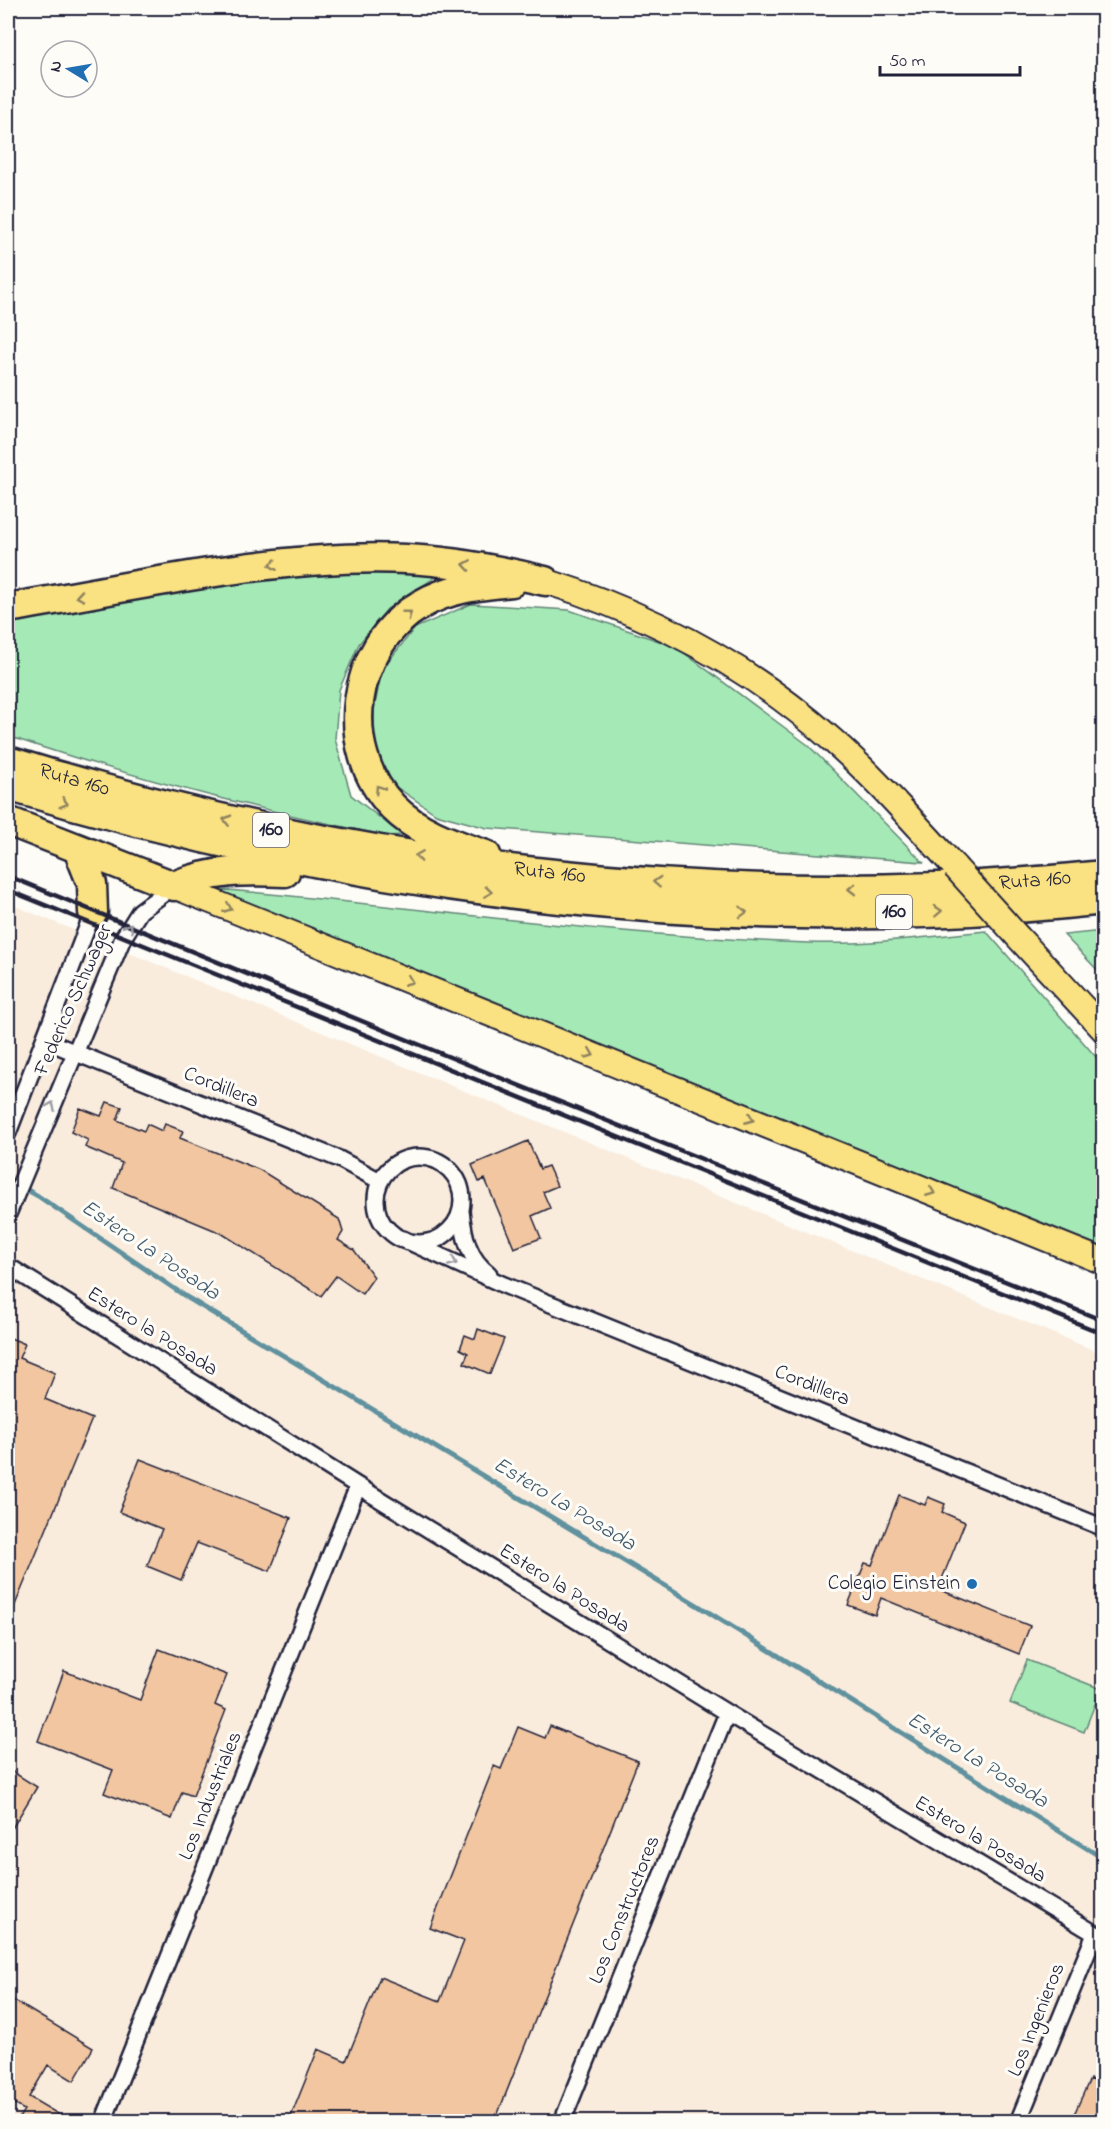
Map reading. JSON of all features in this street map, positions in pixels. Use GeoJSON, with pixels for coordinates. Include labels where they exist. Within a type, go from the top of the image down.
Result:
{"type":"FeatureCollection","features":[{"type":"Feature","properties":{"kind":"highway"},"geometry":{"type":"LineString","coordinates":[[8,608],[251,567],[329,560],[438,561],[545,581]]}},
{"type":"Feature","properties":{"kind":"highway"},"geometry":{"type":"LineString","coordinates":[[539,872],[476,852],[408,820],[385,798],[370,773],[360,742],[358,724],[361,689],[372,657],[391,629],[405,616],[436,597],[467,587],[545,581]]}},
{"type":"Feature","properties":{"kind":"highway","name":"Ruta 160"},"geometry":{"type":"LineString","coordinates":[[8,761],[153,802],[293,834],[393,853],[539,872],[713,885],[849,889],[999,884],[1104,875]]}},
{"type":"Feature","properties":{"kind":"highway","name":"Ruta 160"},"geometry":{"type":"LineString","coordinates":[[8,786],[212,842],[368,874],[542,898],[763,912],[921,912],[1104,900]]}},
{"type":"Feature","properties":{"kind":"highway"},"geometry":{"type":"LineString","coordinates":[[8,821],[174,886],[208,874],[227,871],[368,874]]}},
{"type":"Feature","properties":{"kind":"highway"},"geometry":{"type":"LineString","coordinates":[[78,849],[92,884],[93,912]]}},
{"type":"Feature","properties":{"kind":"main road"},"geometry":{"type":"LineString","coordinates":[[545,581],[617,606],[660,626],[714,654],[776,695],[859,764],[1104,1030]]}},
{"type":"Feature","properties":{"kind":"main road"},"geometry":{"type":"LineString","coordinates":[[174,886],[1104,1262]]}},
{"type":"Feature","properties":{"kind":"street","name":"Federico Schwager"},"geometry":{"type":"LineString","coordinates":[[8,1212],[74,1051],[133,920],[150,901],[174,886]]}},
{"type":"Feature","properties":{"kind":"street","name":"Federico Schwager"},"geometry":{"type":"LineString","coordinates":[[8,1133],[93,912]]}},
{"type":"Feature","properties":{"kind":"street","name":"Cordillera"},"geometry":{"type":"LineString","coordinates":[[44,1040],[339,1159],[380,1181]]}},
{"type":"Feature","properties":{"kind":"street","name":"Cordillera"},"geometry":{"type":"LineString","coordinates":[[504,1285],[479,1266],[471,1255],[464,1238],[460,1190],[451,1171],[440,1162],[427,1157],[413,1157],[400,1161],[388,1169],[380,1181],[376,1194],[379,1215],[391,1232],[403,1239],[504,1285],[1104,1528]]}},
{"type":"Feature","properties":{"kind":"street"},"geometry":{"type":"LineString","coordinates":[[403,1239],[416,1243],[431,1241],[444,1234],[454,1224],[460,1210]]}},
{"type":"Feature","properties":{"kind":"street","name":"Estero la Posada"},"geometry":{"type":"LineString","coordinates":[[8,1266],[358,1486],[727,1713],[1099,1937]]}},
{"type":"Feature","properties":{"kind":"street","name":"Los Industriales"},"geometry":{"type":"LineString","coordinates":[[103,2121],[358,1486]]}},
{"type":"Feature","properties":{"kind":"street","name":"Los Constructores"},"geometry":{"type":"LineString","coordinates":[[562,2121],[727,1713]]}},
{"type":"Feature","properties":{"kind":"street","name":"Los Ingenieros"},"geometry":{"type":"LineString","coordinates":[[1018,2121],[1099,1937]]}},
{"type":"Feature","properties":{"kind":"shaded area"},"geometry":{"type":"Polygon","coordinates":[[[8,903],[1103,1354],[1103,2121],[8,2121],[8,903]]]}},
{"type":"Feature","properties":{"kind":"green space"},"geometry":{"type":"Polygon","coordinates":[[[365,570],[442,573],[387,609],[359,644],[339,690],[335,739],[351,795],[402,835],[388,836],[244,804],[102,766],[8,736],[8,622],[212,585],[365,570]]]}},
{"type":"Feature","properties":{"kind":"green space"},"geometry":{"type":"Polygon","coordinates":[[[471,604],[569,610],[676,647],[808,745],[923,862],[487,828],[436,814],[389,782],[375,762],[374,710],[382,669],[415,628],[471,604]]]}},
{"type":"Feature","properties":{"kind":"green space"},"geometry":{"type":"Polygon","coordinates":[[[228,890],[591,928],[736,940],[853,943],[986,931],[1103,1065],[1103,1247],[217,891],[228,890]]]}},
{"type":"Feature","properties":{"kind":"green space"},"geometry":{"type":"Polygon","coordinates":[[[1104,931],[1103,976],[1064,935],[1104,931]]]}},
{"type":"Feature","properties":{"kind":"green space"},"geometry":{"type":"Polygon","coordinates":[[[1027,1660],[1101,1689],[1084,1732],[1010,1703],[1027,1660]]]}},
{"type":"Feature","properties":{"kind":"building"},"geometry":{"type":"Polygon","coordinates":[[[107,1102],[122,1107],[117,1120],[144,1131],[147,1124],[162,1131],[165,1124],[183,1131],[180,1138],[260,1170],[339,1219],[343,1232],[338,1240],[354,1250],[374,1277],[362,1294],[336,1276],[321,1296],[221,1233],[113,1188],[122,1163],[85,1147],[88,1140],[71,1132],[80,1108],[101,1116],[107,1102]]]}},
{"type":"Feature","properties":{"kind":"building"},"geometry":{"type":"Polygon","coordinates":[[[528,1141],[540,1169],[548,1166],[557,1186],[543,1192],[550,1208],[532,1216],[541,1238],[514,1248],[485,1179],[479,1182],[472,1165],[528,1141]]]}},
{"type":"Feature","properties":{"kind":"building"},"geometry":{"type":"Polygon","coordinates":[[[478,1329],[504,1339],[490,1374],[464,1363],[468,1353],[460,1349],[465,1335],[475,1339],[478,1329]]]}},
{"type":"Feature","properties":{"kind":"building"},"geometry":{"type":"Polygon","coordinates":[[[8,1337],[25,1344],[19,1358],[55,1373],[45,1399],[92,1419],[8,1622],[8,1337]]]}},
{"type":"Feature","properties":{"kind":"building"},"geometry":{"type":"Polygon","coordinates":[[[140,1459],[291,1518],[270,1571],[197,1543],[181,1580],[147,1566],[162,1529],[119,1512],[140,1459]]]}},
{"type":"Feature","properties":{"kind":"building"},"geometry":{"type":"Polygon","coordinates":[[[899,1495],[925,1505],[928,1497],[945,1504],[942,1512],[965,1522],[938,1589],[1030,1626],[1019,1654],[881,1598],[875,1615],[848,1605],[865,1563],[872,1565],[899,1495]]]}},
{"type":"Feature","properties":{"kind":"building"},"geometry":{"type":"Polygon","coordinates":[[[159,1649],[227,1675],[215,1705],[226,1710],[193,1796],[182,1792],[172,1819],[104,1793],[113,1770],[38,1741],[64,1671],[140,1700],[159,1649]]]}},
{"type":"Feature","properties":{"kind":"building"},"geometry":{"type":"Polygon","coordinates":[[[550,1726],[638,1761],[495,2121],[289,2121],[318,2049],[346,2061],[380,1977],[440,2001],[464,1941],[430,1928],[494,1766],[501,1769],[518,1727],[545,1738],[550,1726]]]}},
{"type":"Feature","properties":{"kind":"building"},"geometry":{"type":"Polygon","coordinates":[[[8,1769],[37,1787],[8,1835],[8,1769]]]}},
{"type":"Feature","properties":{"kind":"building"},"geometry":{"type":"Polygon","coordinates":[[[8,1997],[93,2048],[74,2081],[48,2065],[29,2097],[70,2121],[17,2121],[24,2110],[8,2100],[8,1997]]]}},
{"type":"Feature","properties":{"kind":"building"},"geometry":{"type":"Polygon","coordinates":[[[1090,2079],[1104,2085],[1104,2121],[1071,2121],[1090,2079]]]}},
{"type":"Feature","properties":{"kind":"waterway","name":"Estero La Posada"},"geometry":{"type":"LineString","coordinates":[[8,1179],[38,1196],[188,1298],[697,1605],[1104,1859]]}},
{"type":"Feature","properties":{"kind":"railway"},"geometry":{"type":"LineString","coordinates":[[8,876],[513,1083],[1104,1321]]}},
{"type":"Feature","properties":{"kind":"railway"},"geometry":{"type":"LineString","coordinates":[[8,890],[1104,1334]]}},
{"type":"Feature","properties":{"kind":"place","name":"Colegio Einstein"},"geometry":{"type":"Point","coordinates":[972,1584]}}]}
